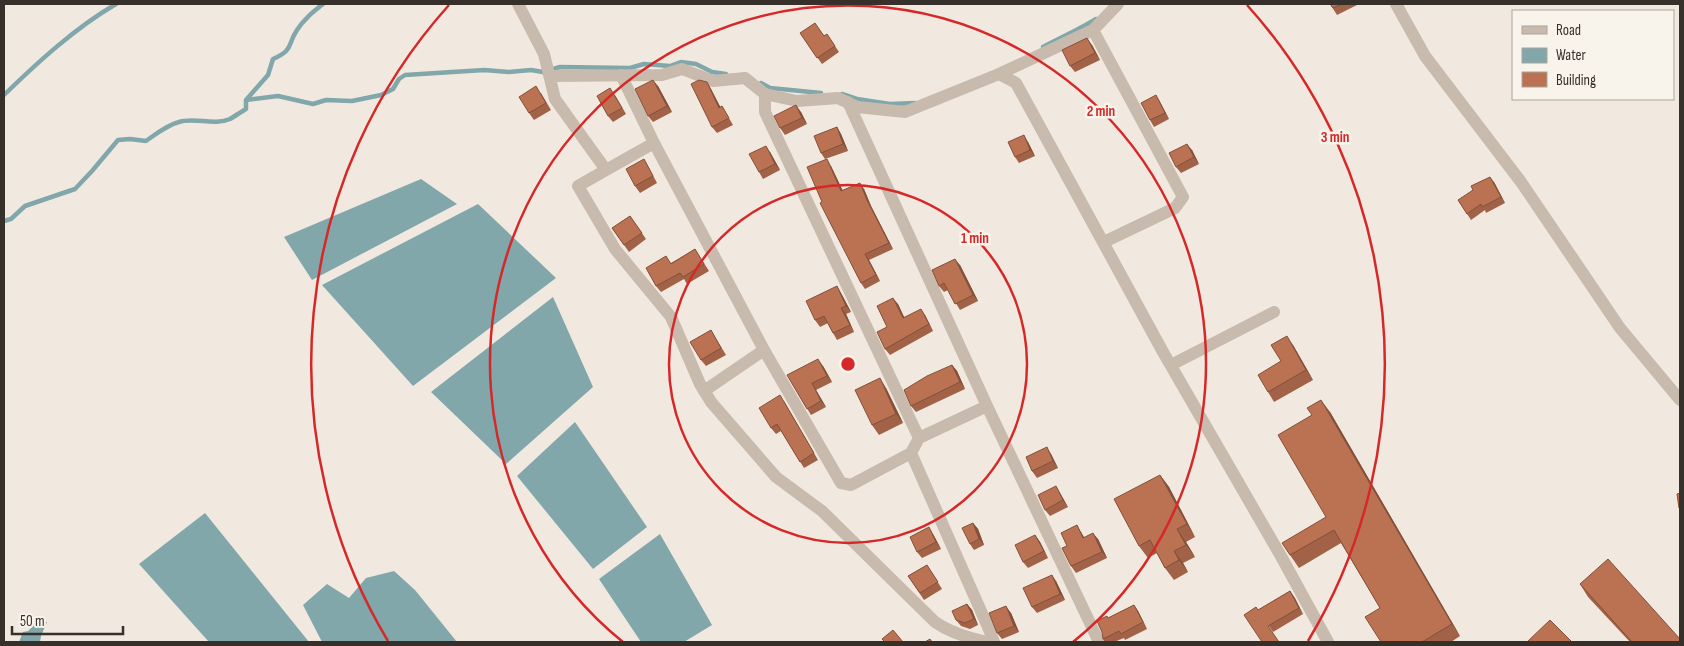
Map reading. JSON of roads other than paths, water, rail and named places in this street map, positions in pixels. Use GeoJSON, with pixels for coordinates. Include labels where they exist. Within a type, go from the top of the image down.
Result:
{"type":"FeatureCollection","features":[{"type":"Feature","properties":{"kind":"street"},"geometry":{"type":"LineString","coordinates":[[518,4],[544,54],[555,99],[606,170]]}},
{"type":"Feature","properties":{"kind":"street"},"geometry":{"type":"LineString","coordinates":[[550,76],[662,75],[682,69],[713,81],[745,78],[765,94],[797,101],[838,98],[857,107],[905,112],[999,74],[1093,30],[1118,4]]}},
{"type":"Feature","properties":{"kind":"street"},"geometry":{"type":"LineString","coordinates":[[1396,4],[1425,56],[1522,182],[1620,328],[1680,400]]}},
{"type":"Feature","properties":{"kind":"street"},"geometry":{"type":"LineString","coordinates":[[1093,30],[1183,197],[1175,208],[1104,242]]}},
{"type":"Feature","properties":{"kind":"street"},"geometry":{"type":"LineString","coordinates":[[999,74],[1016,83],[1170,365],[1282,558],[1328,642]]}},
{"type":"Feature","properties":{"kind":"street"},"geometry":{"type":"LineString","coordinates":[[621,75],[654,143],[764,350],[841,482],[851,485],[911,453],[919,438],[987,406]]}},
{"type":"Feature","properties":{"kind":"street"},"geometry":{"type":"LineString","coordinates":[[765,94],[765,112],[919,438]]}},
{"type":"Feature","properties":{"kind":"street"},"geometry":{"type":"LineString","coordinates":[[848,102],[987,406],[1099,642]]}},
{"type":"Feature","properties":{"kind":"street"},"geometry":{"type":"LineString","coordinates":[[654,143],[578,186],[615,249],[671,318],[704,391],[711,402],[776,477],[822,511],[935,622],[946,630],[987,642]]}},
{"type":"Feature","properties":{"kind":"street"},"geometry":{"type":"LineString","coordinates":[[1170,365],[1274,312]]}},
{"type":"Feature","properties":{"kind":"street"},"geometry":{"type":"LineString","coordinates":[[704,391],[764,350]]}},
{"type":"Feature","properties":{"kind":"street"},"geometry":{"type":"LineString","coordinates":[[911,453],[994,642]]}},
{"type":"Feature","properties":{"kind":"water"},"geometry":{"type":"Polygon","coordinates":[[[421,179],[457,204],[312,280],[284,237],[421,179]]]}},
{"type":"Feature","properties":{"kind":"water"},"geometry":{"type":"Polygon","coordinates":[[[478,204],[556,278],[413,386],[322,285],[478,204]]]}},
{"type":"Feature","properties":{"kind":"water"},"geometry":{"type":"Polygon","coordinates":[[[553,297],[593,387],[506,464],[431,392],[553,297]]]}},
{"type":"Feature","properties":{"kind":"water"},"geometry":{"type":"Polygon","coordinates":[[[575,422],[647,527],[593,569],[517,476],[575,422]]]}},
{"type":"Feature","properties":{"kind":"water"},"geometry":{"type":"Polygon","coordinates":[[[205,513],[309,642],[209,642],[139,564],[205,513]]]}},
{"type":"Feature","properties":{"kind":"water"},"geometry":{"type":"Polygon","coordinates":[[[660,534],[712,625],[684,642],[641,642],[599,579],[660,534]]]}},
{"type":"Feature","properties":{"kind":"water"},"geometry":{"type":"Polygon","coordinates":[[[394,571],[415,590],[457,642],[322,642],[303,605],[327,584],[349,598],[366,578],[394,571]]]}},
{"type":"Feature","properties":{"kind":"water"},"geometry":{"type":"Polygon","coordinates":[[[38,621],[47,622],[40,642],[19,642],[23,632],[28,631],[38,621]]]}},
{"type":"Feature","properties":{"kind":"waterway"},"geometry":{"type":"LineString","coordinates":[[4,95],[72,35],[116,4]]}},
{"type":"Feature","properties":{"kind":"waterway"},"geometry":{"type":"LineString","coordinates":[[246,100],[268,75],[273,59],[287,50],[300,26],[323,4]]}},
{"type":"Feature","properties":{"kind":"waterway"},"geometry":{"type":"LineString","coordinates":[[1043,47],[1096,19]]}},
{"type":"Feature","properties":{"kind":"waterway"},"geometry":{"type":"LineString","coordinates":[[4,221],[11,219],[25,206],[75,189],[118,140],[146,141],[170,125],[179,122],[191,120],[224,121],[246,109],[246,100],[278,96],[313,104],[326,100],[352,101],[381,95],[393,89],[399,79],[405,75],[484,70],[509,72],[531,70],[543,72],[560,67],[630,68],[644,64],[670,66],[681,62],[696,64],[712,72],[726,74]]}},
{"type":"Feature","properties":{"kind":"waterway"},"geometry":{"type":"LineString","coordinates":[[761,83],[770,88],[821,93]]}},
{"type":"Feature","properties":{"kind":"waterway"},"geometry":{"type":"LineString","coordinates":[[842,94],[857,99],[890,104],[915,103]]}}]}
